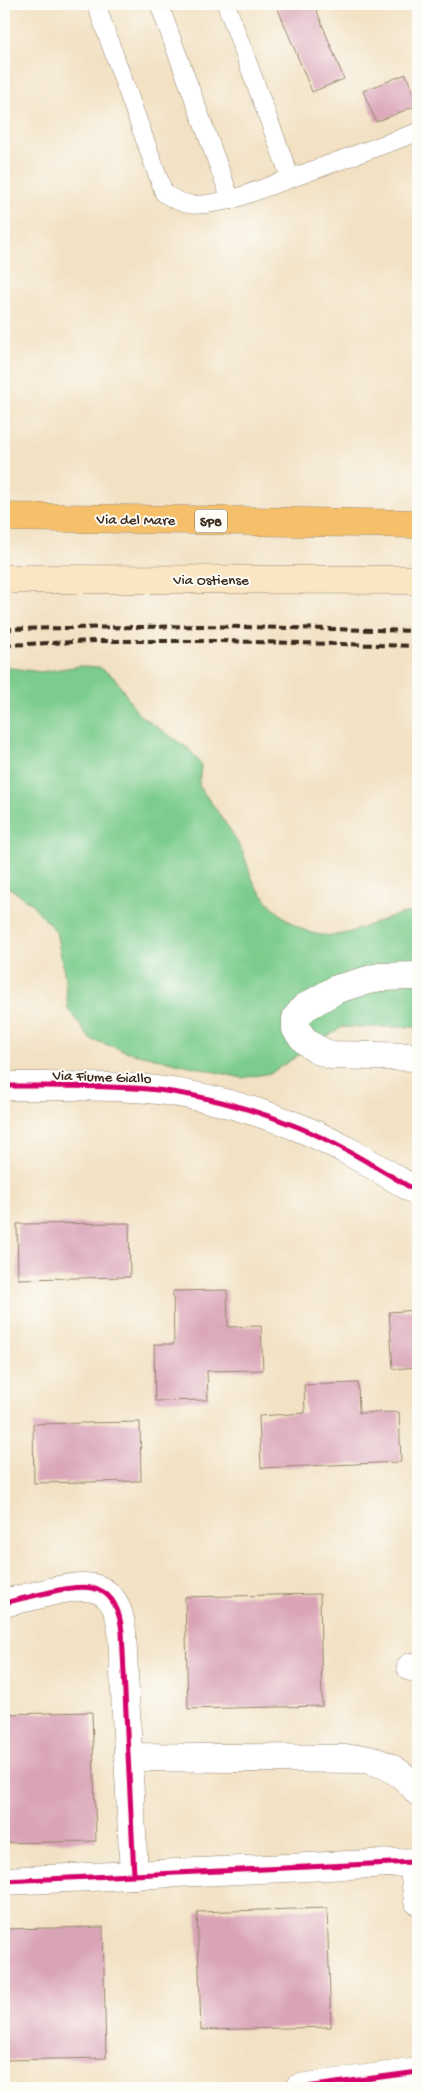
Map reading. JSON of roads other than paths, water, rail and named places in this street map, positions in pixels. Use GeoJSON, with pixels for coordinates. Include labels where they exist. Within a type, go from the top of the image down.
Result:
{"type":"FeatureCollection","features":[{"type":"Feature","properties":{"kind":"main road","name":"Via del Mare"},"geometry":{"type":"LineString","coordinates":[[4,517],[418,524]]}},
{"type":"Feature","properties":{"kind":"main road","name":"Via Ostiense"},"geometry":{"type":"LineString","coordinates":[[4,579],[418,580]]}},
{"type":"Feature","properties":{"kind":"street"},"geometry":{"type":"LineString","coordinates":[[418,976],[379,977],[337,989],[304,1008],[296,1018],[296,1029],[308,1044],[319,1051],[331,1055],[418,1057]]}},
{"type":"Feature","properties":{"kind":"street","name":"Via Fiume Giallo"},"geometry":{"type":"LineString","coordinates":[[4,1086],[86,1086],[149,1089],[222,1102],[298,1127],[330,1141],[418,1192]]}},
{"type":"Feature","properties":{"kind":"street"},"geometry":{"type":"LineString","coordinates":[[4,1603],[66,1588],[85,1586],[99,1590],[107,1595],[117,1609],[121,1624],[134,1875]]}},
{"type":"Feature","properties":{"kind":"street"},"geometry":{"type":"LineString","coordinates":[[129,1757],[364,1759],[390,1766],[406,1777],[418,1792]]}},
{"type":"Feature","properties":{"kind":"street"},"geometry":{"type":"LineString","coordinates":[[4,1881],[416,1860],[418,1901]]}},
{"type":"Feature","properties":{"kind":"street"},"geometry":{"type":"LineString","coordinates":[[299,2088],[418,2072]]}},
{"type":"Feature","properties":{"kind":"lane"},"geometry":{"type":"LineString","coordinates":[[96,4],[164,193],[187,206],[231,200],[418,132]]}},
{"type":"Feature","properties":{"kind":"lane"},"geometry":{"type":"LineString","coordinates":[[159,4],[231,200]]}},
{"type":"Feature","properties":{"kind":"lane"},"geometry":{"type":"LineString","coordinates":[[226,4],[290,177]]}},
{"type":"Feature","properties":{"kind":"railway"},"geometry":{"type":"LineString","coordinates":[[4,629],[202,626],[418,631]]}},
{"type":"Feature","properties":{"kind":"railway"},"geometry":{"type":"LineString","coordinates":[[4,645],[96,641],[219,641],[418,646]]}}]}
